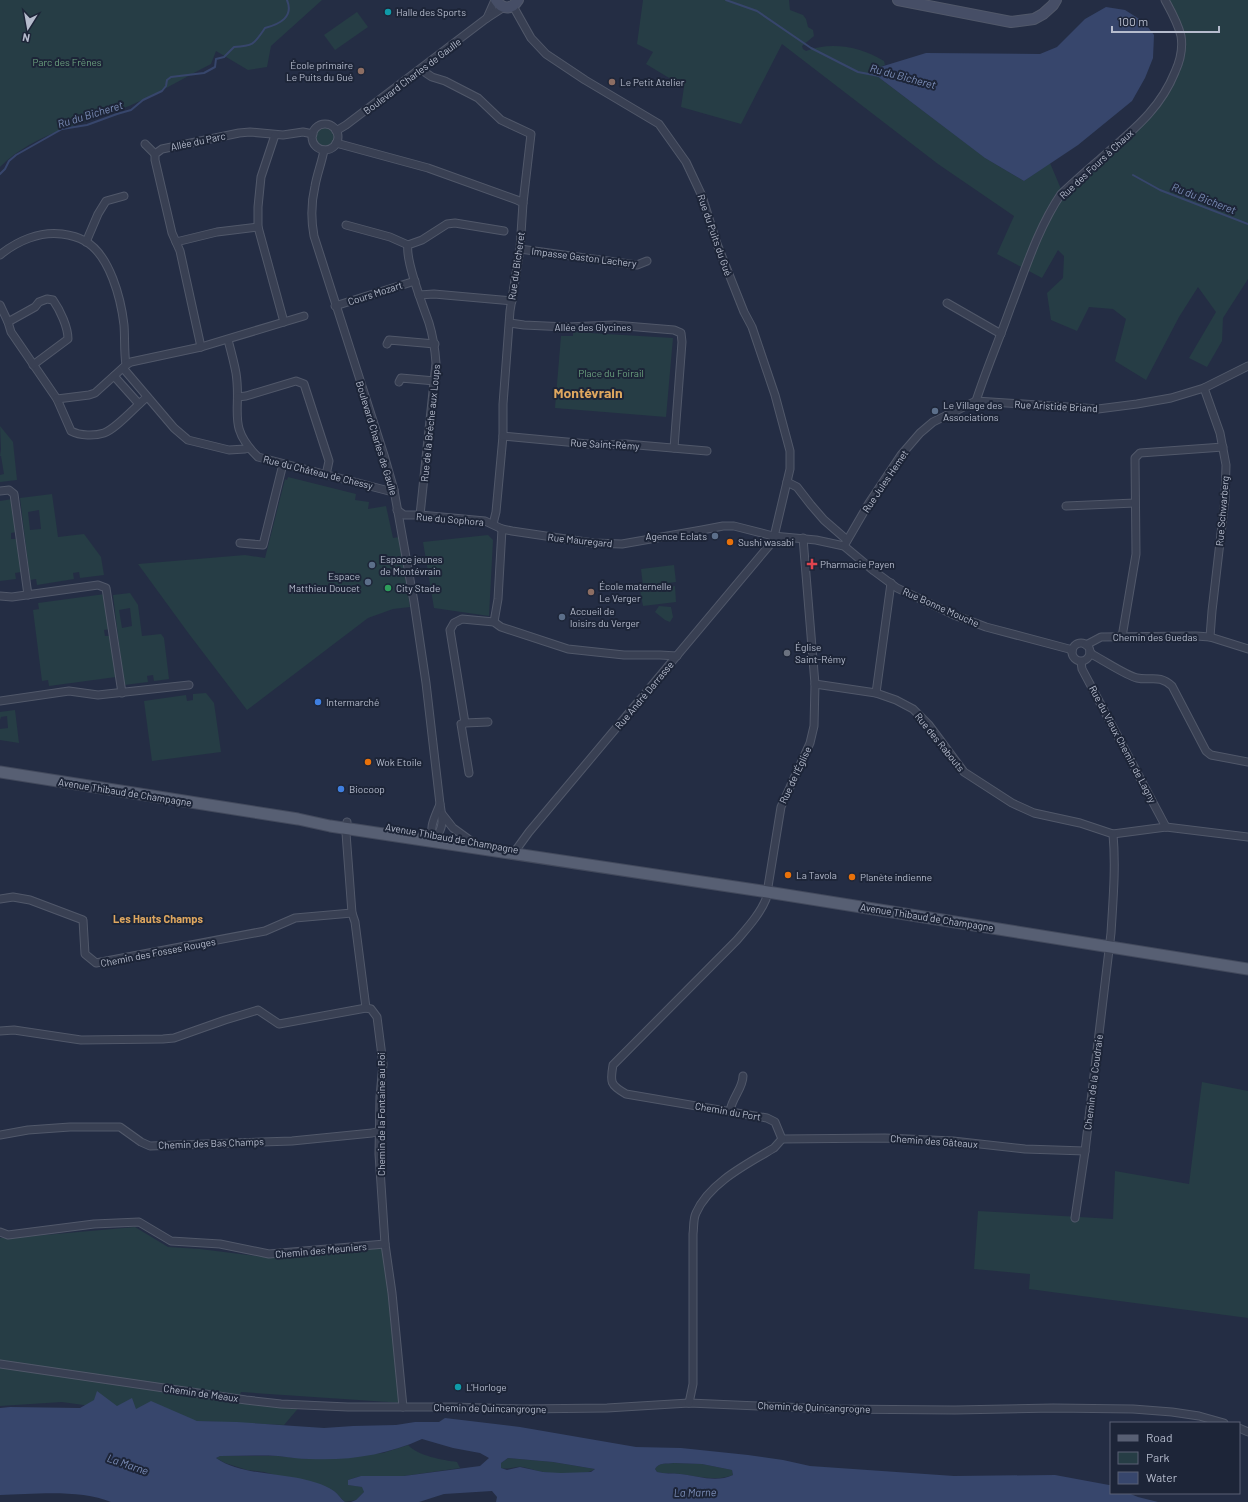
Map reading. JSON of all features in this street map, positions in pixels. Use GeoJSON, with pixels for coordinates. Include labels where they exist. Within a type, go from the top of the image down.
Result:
{"type":"FeatureCollection","features":[{"type":"Feature","properties":{"kind":"main road"},"geometry":{"type":"LineString","coordinates":[[495,0],[498,4],[512,4]]}},
{"type":"Feature","properties":{"kind":"main road"},"geometry":{"type":"LineString","coordinates":[[898,0],[1011,22],[1034,19],[1048,10],[1056,0]]}},
{"type":"Feature","properties":{"kind":"main road","name":"Avenue Thibaud de Champagne"},"geometry":{"type":"LineString","coordinates":[[0,772],[298,819],[330,826],[347,825],[471,841],[515,852]]}},
{"type":"Feature","properties":{"kind":"main road","name":"Avenue Thibaud de Champagne"},"geometry":{"type":"LineString","coordinates":[[434,836],[606,868],[768,892],[1248,969]]}},
{"type":"Feature","properties":{"kind":"street"},"geometry":{"type":"LineString","coordinates":[[487,18],[495,0]]}},
{"type":"Feature","properties":{"kind":"street","name":"Rue des Fours à Chaux"},"geometry":{"type":"LineString","coordinates":[[976,401],[1024,272],[1054,204],[1061,194],[1136,128],[1161,100],[1171,82],[1181,51],[1181,37],[1175,19],[1165,0]]}},
{"type":"Feature","properties":{"kind":"street","name":"Boulevard Charles de Gaulle"},"geometry":{"type":"LineString","coordinates":[[336,131],[487,18],[512,4]]}},
{"type":"Feature","properties":{"kind":"street","name":"Rue du Puits du Gué"},"geometry":{"type":"LineString","coordinates":[[512,4],[531,38],[546,54],[592,84],[659,124],[686,162],[702,196],[717,244],[744,312],[752,327],[775,395],[790,451],[791,464],[773,536]]}},
{"type":"Feature","properties":{"kind":"street","name":"Rue du Bicheret"},"geometry":{"type":"LineString","coordinates":[[422,68],[432,77],[445,81],[478,98],[501,120],[532,134],[520,249],[512,301],[503,404],[503,436],[496,512],[493,524]]}},
{"type":"Feature","properties":{"kind":"street"},"geometry":{"type":"LineString","coordinates":[[323,124],[328,125],[336,131],[338,139],[331,148],[324,150],[319,148],[312,140],[312,134],[315,129],[323,124]]}},
{"type":"Feature","properties":{"kind":"street","name":"Allée du Parc"},"geometry":{"type":"LineString","coordinates":[[155,154],[162,149],[239,133],[250,132],[275,135],[294,133],[312,134]]}},
{"type":"Feature","properties":{"kind":"street"},"geometry":{"type":"LineString","coordinates":[[275,135],[261,177],[258,227],[284,322]]}},
{"type":"Feature","properties":{"kind":"street"},"geometry":{"type":"LineString","coordinates":[[336,143],[428,168],[524,203]]}},
{"type":"Feature","properties":{"kind":"street"},"geometry":{"type":"LineString","coordinates":[[145,144],[155,154],[155,160],[172,233],[179,241],[201,347]]}},
{"type":"Feature","properties":{"kind":"street","name":"Boulevard Charles de Gaulle"},"geometry":{"type":"LineString","coordinates":[[324,150],[312,202],[312,226],[316,247],[394,490],[412,588],[426,683],[443,821],[441,829],[434,836]]}},
{"type":"Feature","properties":{"kind":"street"},"geometry":{"type":"LineString","coordinates":[[86,242],[98,214],[106,201],[124,196]]}},
{"type":"Feature","properties":{"kind":"street"},"geometry":{"type":"LineString","coordinates":[[346,225],[390,237],[408,245],[422,240],[447,224],[455,223],[504,231]]}},
{"type":"Feature","properties":{"kind":"street"},"geometry":{"type":"LineString","coordinates":[[179,241],[218,232],[258,227]]}},
{"type":"Feature","properties":{"kind":"street"},"geometry":{"type":"LineString","coordinates":[[0,255],[22,241],[45,234],[72,236],[86,242],[99,254],[109,269],[118,296],[124,324],[124,366],[147,397],[174,428],[188,440],[229,450],[248,448]]}},
{"type":"Feature","properties":{"kind":"street","name":"Rue de la Brèche aux Loups"},"geometry":{"type":"LineString","coordinates":[[408,245],[407,250],[415,281],[435,344],[436,363],[420,515]]}},
{"type":"Feature","properties":{"kind":"street","name":"Impasse Gaston Lachery"},"geometry":{"type":"LineString","coordinates":[[520,249],[637,265],[647,260]]}},
{"type":"Feature","properties":{"kind":"street","name":"Cours Mozart"},"geometry":{"type":"LineString","coordinates":[[335,306],[415,281]]}},
{"type":"Feature","properties":{"kind":"street"},"geometry":{"type":"LineString","coordinates":[[419,295],[434,294],[512,301]]}},
{"type":"Feature","properties":{"kind":"street"},"geometry":{"type":"LineString","coordinates":[[8,322],[35,307],[39,302],[47,299],[53,300],[65,327],[68,339],[33,365]]}},
{"type":"Feature","properties":{"kind":"street"},"geometry":{"type":"LineString","coordinates":[[947,303],[1001,334]]}},
{"type":"Feature","properties":{"kind":"street"},"geometry":{"type":"LineString","coordinates":[[0,305],[11,332],[57,399],[71,431],[77,434],[105,433],[147,397]]}},
{"type":"Feature","properties":{"kind":"street"},"geometry":{"type":"LineString","coordinates":[[57,399],[95,393],[124,366],[131,362],[228,340],[304,316]]}},
{"type":"Feature","properties":{"kind":"street","name":"Allée des Glycines"},"geometry":{"type":"LineString","coordinates":[[510,323],[567,327],[614,325],[674,330],[681,333],[682,342],[674,448]]}},
{"type":"Feature","properties":{"kind":"street","name":"Rue du Château de Chessy"},"geometry":{"type":"LineString","coordinates":[[228,340],[236,373],[238,397],[236,410],[237,422],[248,448],[258,458],[394,490]]}},
{"type":"Feature","properties":{"kind":"street"},"geometry":{"type":"LineString","coordinates":[[387,344],[389,340],[435,344]]}},
{"type":"Feature","properties":{"kind":"street","name":"Rue Aristide Briand"},"geometry":{"type":"LineString","coordinates":[[976,401],[1098,409],[1171,398],[1204,388],[1248,366]]}},
{"type":"Feature","properties":{"kind":"street"},"geometry":{"type":"LineString","coordinates":[[114,376],[139,404]]}},
{"type":"Feature","properties":{"kind":"street"},"geometry":{"type":"LineString","coordinates":[[399,382],[400,378],[435,380]]}},
{"type":"Feature","properties":{"kind":"street"},"geometry":{"type":"LineString","coordinates":[[238,397],[296,381],[304,384],[329,461],[326,475]]}},
{"type":"Feature","properties":{"kind":"street","name":"Rue Schwarberg"},"geometry":{"type":"LineString","coordinates":[[1204,388],[1223,447],[1226,464],[1225,499],[1210,637]]}},
{"type":"Feature","properties":{"kind":"street","name":"Rue Jules Hemet"},"geometry":{"type":"LineString","coordinates":[[846,543],[901,455],[920,433],[933,422],[976,401]]}},
{"type":"Feature","properties":{"kind":"street","name":"Rue Saint-Rémy"},"geometry":{"type":"LineString","coordinates":[[503,436],[598,445],[626,444],[707,450]]}},
{"type":"Feature","properties":{"kind":"street"},"geometry":{"type":"LineString","coordinates":[[1122,637],[1136,554],[1135,458],[1137,454],[1140,452],[1223,447]]}},
{"type":"Feature","properties":{"kind":"street"},"geometry":{"type":"LineString","coordinates":[[240,543],[263,545],[283,464]]}},
{"type":"Feature","properties":{"kind":"street"},"geometry":{"type":"LineString","coordinates":[[786,482],[797,487],[824,520],[846,543]]}},
{"type":"Feature","properties":{"kind":"street"},"geometry":{"type":"LineString","coordinates":[[0,491],[9,490],[14,494],[28,595]]}},
{"type":"Feature","properties":{"kind":"street"},"geometry":{"type":"LineString","coordinates":[[1066,506],[1135,503]]}},
{"type":"Feature","properties":{"kind":"street","name":"Rue du Sophora"},"geometry":{"type":"LineString","coordinates":[[397,510],[404,515],[485,521],[502,529]]}},
{"type":"Feature","properties":{"kind":"street","name":"Rue Mauregard"},"geometry":{"type":"LineString","coordinates":[[502,529],[603,544],[630,543],[723,526],[746,528],[773,536]]}},
{"type":"Feature","properties":{"kind":"street"},"geometry":{"type":"LineString","coordinates":[[494,622],[498,599],[502,529]]}},
{"type":"Feature","properties":{"kind":"street","name":"Rue Bonne Mouche"},"geometry":{"type":"LineString","coordinates":[[773,536],[846,543],[874,571],[890,583],[922,601],[986,627],[1072,651]]}},
{"type":"Feature","properties":{"kind":"street","name":"Rue André Darrasse"},"geometry":{"type":"LineString","coordinates":[[515,852],[529,832],[773,541],[773,536]]}},
{"type":"Feature","properties":{"kind":"street","name":"Rue de l'Église"},"geometry":{"type":"LineString","coordinates":[[768,892],[781,807],[810,743],[814,726],[816,684],[803,538]]}},
{"type":"Feature","properties":{"kind":"street"},"geometry":{"type":"LineString","coordinates":[[876,692],[890,583]]}},
{"type":"Feature","properties":{"kind":"street"},"geometry":{"type":"LineString","coordinates":[[0,596],[12,597],[98,585],[106,588],[122,693]]}},
{"type":"Feature","properties":{"kind":"street"},"geometry":{"type":"LineString","coordinates":[[465,723],[450,630],[454,623],[462,618],[494,622],[500,627],[568,649],[624,655],[677,656]]}},
{"type":"Feature","properties":{"kind":"street","name":"Chemin des Guedas"},"geometry":{"type":"LineString","coordinates":[[1086,645],[1101,637],[1196,636],[1210,637],[1248,649]]}},
{"type":"Feature","properties":{"kind":"street"},"geometry":{"type":"LineString","coordinates":[[1090,652],[1087,660],[1081,662],[1076,660],[1072,651],[1077,644],[1086,645],[1090,652],[1098,658],[1136,678],[1160,678],[1166,681],[1172,686],[1206,751],[1211,755],[1248,762]]}},
{"type":"Feature","properties":{"kind":"street","name":"Rue du Vieux Chemin de Lagny"},"geometry":{"type":"LineString","coordinates":[[1081,662],[1084,674],[1166,827]]}},
{"type":"Feature","properties":{"kind":"street"},"geometry":{"type":"LineString","coordinates":[[0,701],[69,691],[98,695],[189,684]]}},
{"type":"Feature","properties":{"kind":"street","name":"Rue des Rabouts"},"geometry":{"type":"LineString","coordinates":[[816,684],[876,692],[896,700],[913,709],[929,725],[964,772],[1012,803],[1034,813],[1080,823],[1112,834]]}},
{"type":"Feature","properties":{"kind":"street"},"geometry":{"type":"LineString","coordinates":[[469,773],[461,724],[488,722]]}},
{"type":"Feature","properties":{"kind":"street","name":"Boulevard Charles de Gaulle"},"geometry":{"type":"LineString","coordinates":[[434,836],[432,825],[440,804]]}},
{"type":"Feature","properties":{"kind":"street","name":"Boulevard Charles de Gaulle"},"geometry":{"type":"LineString","coordinates":[[442,814],[453,828],[471,841]]}},
{"type":"Feature","properties":{"kind":"street"},"geometry":{"type":"LineString","coordinates":[[0,1031],[14,1030],[81,1040],[163,1039],[174,1038],[258,1010],[279,1024],[366,1008],[355,922],[352,913],[347,825]]}},
{"type":"Feature","properties":{"kind":"street"},"geometry":{"type":"LineString","coordinates":[[1109,947],[1114,897],[1114,852],[1112,834],[1166,827],[1248,837]]}},
{"type":"Feature","properties":{"kind":"street","name":"Chemin du Port"},"geometry":{"type":"LineString","coordinates":[[768,892],[763,907],[738,940],[690,989],[640,1036],[613,1065],[610,1079],[613,1084],[626,1094],[767,1118],[775,1122],[782,1140]]}},
{"type":"Feature","properties":{"kind":"street","name":"Chemin des Fosses Rouges"},"geometry":{"type":"LineString","coordinates":[[0,898],[14,897],[30,900],[83,920],[85,954],[96,963],[265,931],[295,918],[352,913]]}},
{"type":"Feature","properties":{"kind":"street","name":"Chemin de la Coudraie"},"geometry":{"type":"LineString","coordinates":[[1075,1218],[1085,1151],[1109,947]]}},
{"type":"Feature","properties":{"kind":"street","name":"Chemin de la Fontaine au Roi"},"geometry":{"type":"LineString","coordinates":[[366,1008],[372,1009],[377,1017],[383,1064],[380,1097],[379,1154],[385,1244],[392,1293],[402,1407]]}},
{"type":"Feature","properties":{"kind":"street"},"geometry":{"type":"LineString","coordinates":[[730,1111],[732,1099],[743,1083],[743,1076]]}},
{"type":"Feature","properties":{"kind":"street","name":"Chemin des Bas Champs"},"geometry":{"type":"LineString","coordinates":[[0,1134],[70,1127],[120,1127],[150,1146],[292,1141],[380,1131]]}},
{"type":"Feature","properties":{"kind":"street","name":"Chemin des Gâteaux"},"geometry":{"type":"LineString","coordinates":[[782,1140],[885,1138],[953,1141],[1025,1149],[1085,1151]]}},
{"type":"Feature","properties":{"kind":"street"},"geometry":{"type":"LineString","coordinates":[[689,1403],[693,1384],[693,1234],[695,1214],[703,1200],[714,1186],[774,1148],[782,1140]]}},
{"type":"Feature","properties":{"kind":"street","name":"Chemin des Meuniers"},"geometry":{"type":"LineString","coordinates":[[0,1232],[8,1235],[94,1224],[139,1222],[170,1241],[220,1244],[269,1254],[385,1244]]}},
{"type":"Feature","properties":{"kind":"street","name":"Chemin de Meaux"},"geometry":{"type":"LineString","coordinates":[[0,1364],[281,1404],[348,1407],[402,1407]]}},
{"type":"Feature","properties":{"kind":"street","name":"Chemin de Quincangrogne"},"geometry":{"type":"LineString","coordinates":[[402,1407],[453,1406],[538,1409],[607,1408],[689,1403],[830,1409],[1133,1409],[1192,1415],[1220,1422]]}},
{"type":"Feature","properties":{"kind":"green space","name":"Parc des Frênes"},"geometry":{"type":"Polygon","coordinates":[[[0,0],[322,0],[271,46],[267,67],[248,70],[216,51],[211,64],[129,106],[45,137],[14,155],[0,167],[0,0]]]}},
{"type":"Feature","properties":{"kind":"green space"},"geometry":{"type":"Polygon","coordinates":[[[643,0],[789,0],[790,10],[803,15],[806,19],[808,27],[813,30],[814,36],[802,46],[803,49],[806,51],[826,46],[846,47],[866,52],[884,61],[885,65],[877,68],[877,76],[987,159],[1024,181],[1050,163],[1064,196],[1110,158],[1162,102],[1183,51],[1167,0],[1248,0],[1248,279],[1223,318],[1222,341],[1207,367],[1189,358],[1216,312],[1198,287],[1179,317],[1146,380],[1115,361],[1126,319],[1113,309],[1089,307],[1077,331],[1051,320],[1047,293],[1063,278],[1064,256],[1058,250],[1042,278],[997,254],[1014,216],[938,164],[782,44],[741,124],[681,107],[684,87],[646,64],[653,52],[637,44],[643,0]]]}},
{"type":"Feature","properties":{"kind":"green space"},"geometry":{"type":"Polygon","coordinates":[[[357,12],[368,27],[335,50],[324,35],[357,12]]]}},
{"type":"Feature","properties":{"kind":"green space"},"geometry":{"type":"Polygon","coordinates":[[[325,126],[332,129],[335,136],[332,143],[325,146],[318,143],[315,136],[318,129],[325,126]]]}},
{"type":"Feature","properties":{"kind":"green space","name":"Place du Foirail"},"geometry":{"type":"Polygon","coordinates":[[[573,332],[673,338],[666,417],[555,408],[561,336],[573,336],[573,332]]]}},
{"type":"Feature","properties":{"kind":"green space"},"geometry":{"type":"Polygon","coordinates":[[[0,426],[13,442],[17,480],[0,482],[0,475],[4,474],[0,456],[0,426]]]}},
{"type":"Feature","properties":{"kind":"green space"},"geometry":{"type":"Polygon","coordinates":[[[288,477],[356,494],[355,500],[369,502],[368,509],[386,506],[393,538],[399,537],[410,607],[393,609],[368,618],[247,710],[138,564],[245,555],[265,558],[285,479],[287,480],[288,477]]]}},
{"type":"Feature","properties":{"kind":"green space"},"geometry":{"type":"Polygon","coordinates":[[[52,494],[58,537],[84,534],[101,557],[104,575],[80,578],[79,572],[73,573],[74,579],[37,585],[36,579],[30,580],[20,498],[52,494]],[[39,510],[28,512],[30,530],[41,529],[39,510]]]}},
{"type":"Feature","properties":{"kind":"green space"},"geometry":{"type":"Polygon","coordinates":[[[12,499],[16,532],[11,533],[11,539],[17,539],[21,572],[15,573],[16,579],[0,581],[0,501],[12,499]]]}},
{"type":"Feature","properties":{"kind":"green space"},"geometry":{"type":"Polygon","coordinates":[[[488,535],[493,540],[489,616],[434,608],[423,542],[488,535]]]}},
{"type":"Feature","properties":{"kind":"green space"},"geometry":{"type":"Polygon","coordinates":[[[674,565],[676,582],[643,586],[641,569],[674,565]]]}},
{"type":"Feature","properties":{"kind":"green space"},"geometry":{"type":"Polygon","coordinates":[[[675,586],[676,602],[643,606],[640,590],[675,586]]]}},
{"type":"Feature","properties":{"kind":"green space"},"geometry":{"type":"Polygon","coordinates":[[[130,593],[138,605],[142,636],[161,634],[164,638],[169,679],[154,681],[153,675],[147,676],[148,682],[124,685],[113,595],[130,593]],[[130,608],[119,610],[122,628],[132,626],[130,608]]]}},
{"type":"Feature","properties":{"kind":"green space"},"geometry":{"type":"Polygon","coordinates":[[[105,594],[110,629],[104,630],[105,636],[111,636],[116,677],[49,686],[48,680],[42,681],[33,610],[39,609],[38,603],[105,594]]]}},
{"type":"Feature","properties":{"kind":"green space"},"geometry":{"type":"Polygon","coordinates":[[[659,606],[671,607],[673,617],[670,622],[655,612],[659,606]]]}},
{"type":"Feature","properties":{"kind":"green space"},"geometry":{"type":"Polygon","coordinates":[[[206,693],[214,703],[221,752],[152,761],[144,701],[186,695],[187,701],[193,700],[193,694],[206,693]]]}},
{"type":"Feature","properties":{"kind":"green space"},"geometry":{"type":"Polygon","coordinates":[[[15,710],[19,743],[0,740],[0,729],[8,728],[7,716],[1,717],[0,720],[0,712],[15,710]]]}},
{"type":"Feature","properties":{"kind":"green space"},"geometry":{"type":"Polygon","coordinates":[[[1202,1082],[1248,1091],[1248,1318],[1029,1289],[1030,1274],[974,1269],[978,1211],[1113,1219],[1115,1171],[1189,1184],[1202,1082]]]}},
{"type":"Feature","properties":{"kind":"green space"},"geometry":{"type":"Polygon","coordinates":[[[135,1227],[168,1247],[200,1249],[271,1258],[385,1244],[403,1403],[241,1392],[239,1397],[301,1405],[284,1425],[197,1421],[62,1402],[0,1406],[0,1238],[135,1227]]]}},
{"type":"Feature","properties":{"kind":"green space"},"geometry":{"type":"Polygon","coordinates":[[[408,1445],[412,1449],[424,1455],[457,1462],[460,1468],[404,1476],[361,1476],[348,1480],[349,1485],[363,1487],[364,1492],[356,1500],[345,1502],[334,1491],[264,1472],[247,1470],[225,1463],[216,1458],[220,1456],[278,1456],[309,1459],[383,1453],[408,1445]]]}},
{"type":"Feature","properties":{"kind":"green space"},"geometry":{"type":"Polygon","coordinates":[[[508,1458],[553,1462],[595,1469],[585,1473],[570,1474],[543,1472],[522,1467],[507,1469],[501,1468],[501,1463],[508,1458]]]}},
{"type":"Feature","properties":{"kind":"green space"},"geometry":{"type":"Polygon","coordinates":[[[661,1464],[702,1464],[732,1470],[733,1475],[720,1478],[706,1478],[660,1473],[655,1469],[661,1464]]]}},
{"type":"Feature","properties":{"kind":"water"},"geometry":{"type":"Polygon","coordinates":[[[1106,7],[1125,10],[1144,22],[1154,35],[1153,58],[1145,78],[1132,101],[1078,145],[1024,181],[985,158],[877,76],[877,68],[926,53],[1040,54],[1057,47],[1085,19],[1106,7]]]}},
{"type":"Feature","properties":{"kind":"water","name":"La Marne"},"geometry":{"type":"Polygon","coordinates":[[[97,1391],[117,1406],[132,1398],[136,1409],[151,1401],[197,1421],[237,1422],[324,1428],[396,1425],[415,1422],[439,1422],[445,1418],[520,1427],[636,1447],[681,1448],[748,1455],[810,1466],[954,1476],[1055,1475],[1110,1485],[1110,1494],[1130,1494],[1158,1502],[496,1502],[497,1497],[492,1491],[444,1494],[419,1502],[351,1502],[356,1500],[364,1492],[362,1487],[348,1485],[348,1480],[361,1476],[404,1476],[480,1466],[489,1458],[480,1453],[453,1448],[422,1439],[409,1445],[381,1453],[353,1458],[301,1459],[278,1456],[220,1456],[216,1458],[229,1465],[243,1469],[320,1484],[334,1491],[345,1502],[111,1502],[86,1495],[57,1493],[0,1495],[0,1408],[80,1408],[94,1400],[97,1391]],[[508,1458],[501,1463],[501,1468],[507,1470],[520,1467],[543,1472],[561,1473],[591,1472],[595,1469],[553,1462],[508,1458]],[[661,1464],[655,1469],[660,1473],[680,1474],[714,1479],[733,1475],[732,1470],[702,1464],[661,1464]]]}},
{"type":"Feature","properties":{"kind":"waterway","name":"Ru du Bicheret"},"geometry":{"type":"LineString","coordinates":[[0,174],[5,169],[9,161],[16,155],[62,129],[87,125],[131,110],[143,100],[162,91],[166,86],[167,80],[171,77],[204,73],[215,67],[216,59],[224,57],[234,47],[250,45],[256,41],[265,28],[284,19],[289,11],[287,0]]}},
{"type":"Feature","properties":{"kind":"waterway","name":"Ru du Bicheret"},"geometry":{"type":"LineString","coordinates":[[726,0],[757,11],[811,48],[858,72],[879,76]]}},
{"type":"Feature","properties":{"kind":"waterway","name":"Ru du Bicheret"},"geometry":{"type":"LineString","coordinates":[[1133,175],[1160,190],[1248,224]]}},
{"type":"Feature","properties":{"kind":"place","name":"Halle des Sports"},"geometry":{"type":"Point","coordinates":[388,12]}},
{"type":"Feature","properties":{"kind":"place","name":"École primaire Le Puits du Gué"},"geometry":{"type":"Point","coordinates":[361,71]}},
{"type":"Feature","properties":{"kind":"place","name":"Le Petit Atelier"},"geometry":{"type":"Point","coordinates":[612,82]}},
{"type":"Feature","properties":{"kind":"place","name":"Le Village des Associations"},"geometry":{"type":"Point","coordinates":[935,411]}},
{"type":"Feature","properties":{"kind":"place","name":"Agence Eclats"},"geometry":{"type":"Point","coordinates":[715,536]}},
{"type":"Feature","properties":{"kind":"place","name":"Sushi wasabi"},"geometry":{"type":"Point","coordinates":[730,542]}},
{"type":"Feature","properties":{"kind":"place","name":"Pharmacie Payen"},"geometry":{"type":"Point","coordinates":[812,564]}},
{"type":"Feature","properties":{"kind":"place","name":"Espace jeunes de Montévrain"},"geometry":{"type":"Point","coordinates":[372,565]}},
{"type":"Feature","properties":{"kind":"place","name":"Espace Matthieu Doucet"},"geometry":{"type":"Point","coordinates":[368,582]}},
{"type":"Feature","properties":{"kind":"place","name":"City Stade"},"geometry":{"type":"Point","coordinates":[388,588]}},
{"type":"Feature","properties":{"kind":"place","name":"École maternelle Le Verger"},"geometry":{"type":"Point","coordinates":[591,592]}},
{"type":"Feature","properties":{"kind":"place","name":"Accueil de loisirs du Verger"},"geometry":{"type":"Point","coordinates":[562,617]}},
{"type":"Feature","properties":{"kind":"place","name":"Église Saint-Rémy"},"geometry":{"type":"Point","coordinates":[787,653]}},
{"type":"Feature","properties":{"kind":"place","name":"Intermarché"},"geometry":{"type":"Point","coordinates":[318,702]}},
{"type":"Feature","properties":{"kind":"place","name":"Wok Etoile"},"geometry":{"type":"Point","coordinates":[368,762]}},
{"type":"Feature","properties":{"kind":"place","name":"Biocoop"},"geometry":{"type":"Point","coordinates":[341,789]}},
{"type":"Feature","properties":{"kind":"place","name":"La Tavola"},"geometry":{"type":"Point","coordinates":[788,875]}},
{"type":"Feature","properties":{"kind":"place","name":"Planète indienne"},"geometry":{"type":"Point","coordinates":[852,877]}},
{"type":"Feature","properties":{"kind":"place","name":"L'Horloge"},"geometry":{"type":"Point","coordinates":[458,1387]}},
{"type":"Feature","properties":{"kind":"district","name":"Montévrain"},"geometry":{"type":"Point","coordinates":[588,392]}},
{"type":"Feature","properties":{"kind":"district","name":"Les Hauts Champs"},"geometry":{"type":"Point","coordinates":[158,918]}}]}
